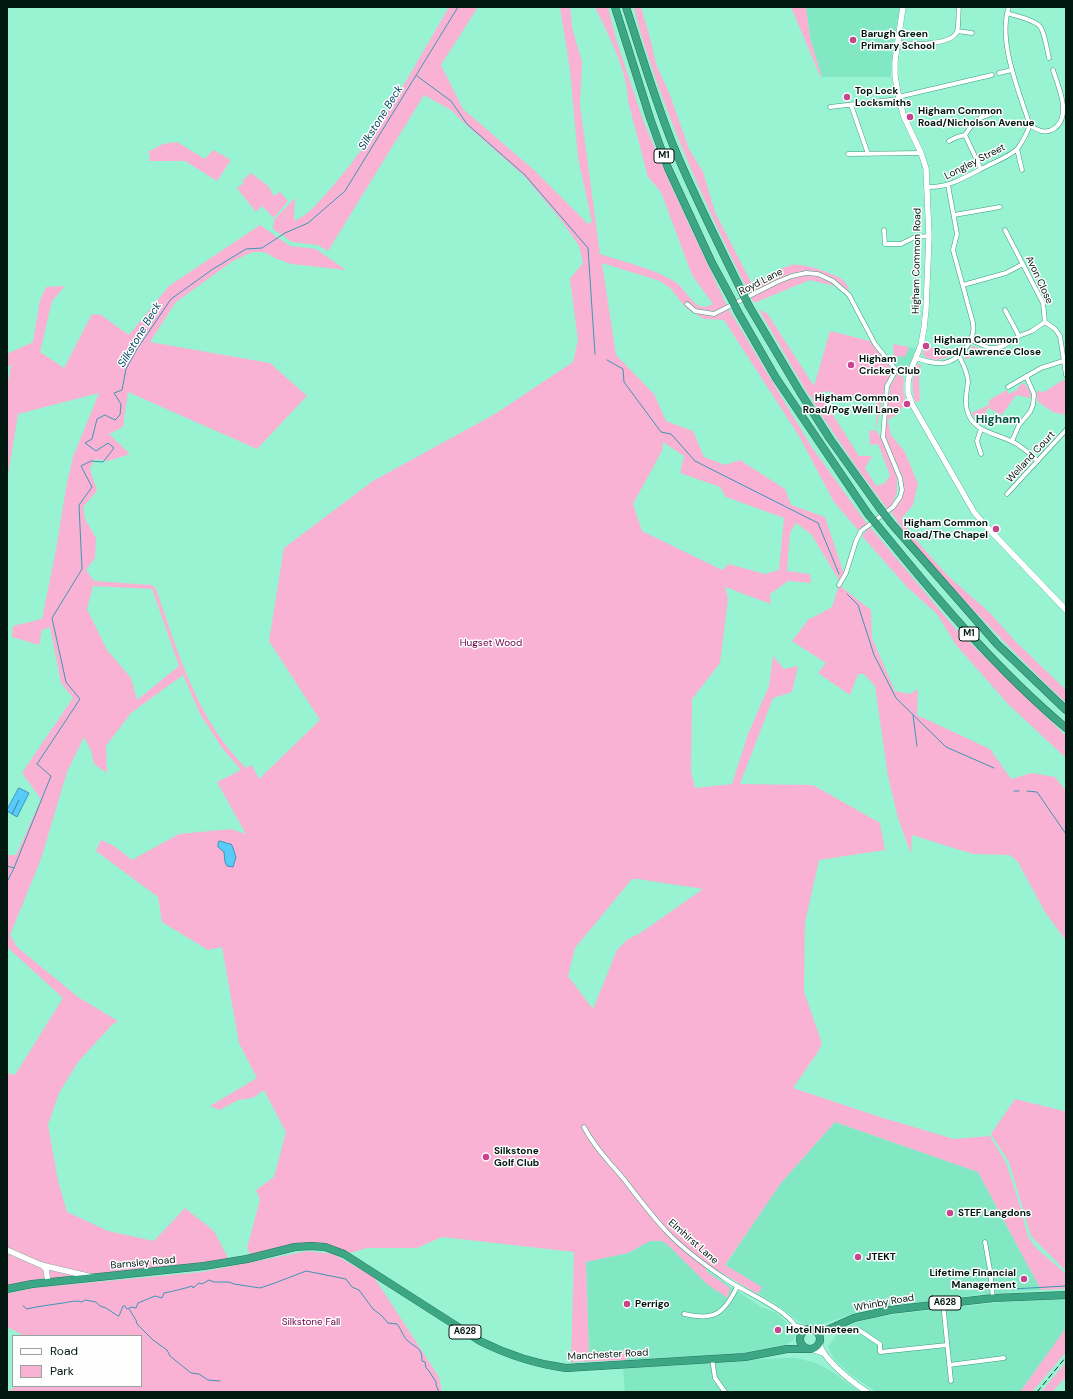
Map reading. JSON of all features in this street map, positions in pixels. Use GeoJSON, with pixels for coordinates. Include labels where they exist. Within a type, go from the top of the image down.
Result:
{"type":"FeatureCollection","features":[{"type":"Feature","properties":{"kind":"highway","name":"M1"},"geometry":{"type":"LineString","coordinates":[[615,7],[650,118],[668,168],[712,263],[776,378],[868,514],[882,531],[936,596],[986,652],[1047,712],[1066,728]]}},
{"type":"Feature","properties":{"kind":"highway","name":"M1"},"geometry":{"type":"LineString","coordinates":[[626,7],[644,64],[673,145],[706,220],[742,294],[800,392],[830,439],[878,506],[906,541],[997,644],[1066,710]]}},
{"type":"Feature","properties":{"kind":"highway","name":"Manchester Road"},"geometry":{"type":"LineString","coordinates":[[247,1259],[295,1247],[311,1246],[333,1249],[344,1254],[480,1341],[503,1352],[540,1364],[566,1368],[757,1356],[787,1350],[809,1349]]}},
{"type":"Feature","properties":{"kind":"highway","name":"Barnsley Road"},"geometry":{"type":"LineString","coordinates":[[95,1277],[155,1272],[247,1259]]}},
{"type":"Feature","properties":{"kind":"highway","name":"A628"},"geometry":{"type":"LineString","coordinates":[[7,1289],[32,1284],[95,1277]]}},
{"type":"Feature","properties":{"kind":"highway","name":"Whinby Road"},"geometry":{"type":"LineString","coordinates":[[819,1341],[827,1330],[846,1320],[870,1313],[993,1298],[1066,1295]]}},
{"type":"Feature","properties":{"kind":"highway","name":"Whinby Road"},"geometry":{"type":"LineString","coordinates":[[812,1330],[827,1330]]}},
{"type":"Feature","properties":{"kind":"highway"},"geometry":{"type":"LineString","coordinates":[[787,1350],[797,1342],[804,1331],[812,1330],[818,1334],[819,1341]]}},
{"type":"Feature","properties":{"kind":"highway"},"geometry":{"type":"LineString","coordinates":[[800,1336],[801,1345],[809,1349]]}},
{"type":"Feature","properties":{"kind":"highway","name":"A628"},"geometry":{"type":"LineString","coordinates":[[809,1349],[816,1348],[819,1341]]}},
{"type":"Feature","properties":{"kind":"street","name":"Higham Common Road"},"geometry":{"type":"LineString","coordinates":[[903,7],[895,76],[898,98],[908,128],[921,153],[926,168],[929,236],[926,309],[921,345],[910,372],[908,393],[912,404],[974,512],[1066,610]]}},
{"type":"Feature","properties":{"kind":"street"},"geometry":{"type":"LineString","coordinates":[[898,43],[924,45],[950,38],[957,31],[959,7]]}},
{"type":"Feature","properties":{"kind":"street"},"geometry":{"type":"LineString","coordinates":[[1009,7],[1005,25],[1012,70],[1029,125],[1047,132],[1058,126],[1061,121],[1063,106],[1054,72],[1049,75]]}},
{"type":"Feature","properties":{"kind":"street"},"geometry":{"type":"LineString","coordinates":[[1007,13],[1039,25],[1042,30],[1049,58]]}},
{"type":"Feature","properties":{"kind":"street"},"geometry":{"type":"LineString","coordinates":[[957,31],[972,33]]}},
{"type":"Feature","properties":{"kind":"street"},"geometry":{"type":"LineString","coordinates":[[1047,52],[1053,51]]}},
{"type":"Feature","properties":{"kind":"street"},"geometry":{"type":"LineString","coordinates":[[999,73],[1012,70]]}},
{"type":"Feature","properties":{"kind":"street"},"geometry":{"type":"LineString","coordinates":[[830,107],[898,98],[992,75]]}},
{"type":"Feature","properties":{"kind":"street"},"geometry":{"type":"LineString","coordinates":[[851,105],[868,154]]}},
{"type":"Feature","properties":{"kind":"street"},"geometry":{"type":"LineString","coordinates":[[965,135],[972,124],[980,117],[991,114]]}},
{"type":"Feature","properties":{"kind":"street","name":"Longley Street"},"geometry":{"type":"LineString","coordinates":[[927,187],[937,188],[948,185],[1017,149],[1025,137],[1029,125]]}},
{"type":"Feature","properties":{"kind":"street"},"geometry":{"type":"LineString","coordinates":[[949,141],[957,136],[965,135]]}},
{"type":"Feature","properties":{"kind":"street"},"geometry":{"type":"LineString","coordinates":[[965,135],[981,169]]}},
{"type":"Feature","properties":{"kind":"street"},"geometry":{"type":"LineString","coordinates":[[1017,149],[1022,170]]}},
{"type":"Feature","properties":{"kind":"street"},"geometry":{"type":"LineString","coordinates":[[848,154],[921,153]]}},
{"type":"Feature","properties":{"kind":"street"},"geometry":{"type":"LineString","coordinates":[[916,358],[929,362],[945,363],[959,356],[971,340],[974,332],[973,323],[953,250],[957,234],[948,185]]}},
{"type":"Feature","properties":{"kind":"street"},"geometry":{"type":"LineString","coordinates":[[954,215],[1000,207]]}},
{"type":"Feature","properties":{"kind":"street"},"geometry":{"type":"LineString","coordinates":[[884,230],[885,244],[901,244],[915,237],[929,236]]}},
{"type":"Feature","properties":{"kind":"street","name":"Avon Close"},"geometry":{"type":"LineString","coordinates":[[1005,230],[1044,303],[1045,322]]}},
{"type":"Feature","properties":{"kind":"street"},"geometry":{"type":"LineString","coordinates":[[1003,239],[1008,236]]}},
{"type":"Feature","properties":{"kind":"street"},"geometry":{"type":"LineString","coordinates":[[963,284],[1006,273],[1023,264]]}},
{"type":"Feature","properties":{"kind":"street","name":"Royd Lane"},"geometry":{"type":"LineString","coordinates":[[687,304],[695,311],[714,314],[792,276],[806,273],[818,274],[833,281],[849,295],[875,344],[896,370]]}},
{"type":"Feature","properties":{"kind":"street"},"geometry":{"type":"LineString","coordinates":[[1005,310],[1019,336]]}},
{"type":"Feature","properties":{"kind":"street"},"geometry":{"type":"LineString","coordinates":[[971,340],[989,348],[996,348],[1032,331],[1045,322],[1060,336],[1066,375]]}},
{"type":"Feature","properties":{"kind":"street"},"geometry":{"type":"LineString","coordinates":[[959,356],[967,378],[965,400],[967,411],[972,421],[981,429],[1012,441],[1038,461]]}},
{"type":"Feature","properties":{"kind":"street"},"geometry":{"type":"LineString","coordinates":[[1008,387],[1048,365],[1063,361]]}},
{"type":"Feature","properties":{"kind":"street"},"geometry":{"type":"LineString","coordinates":[[839,585],[846,572],[856,541],[861,531],[893,507],[900,497],[902,490],[900,478],[883,437],[887,386],[896,370],[910,372]]}},
{"type":"Feature","properties":{"kind":"street"},"geometry":{"type":"LineString","coordinates":[[1012,441],[1019,425],[1030,412],[1033,404],[1034,394],[1026,376]]}},
{"type":"Feature","properties":{"kind":"street"},"geometry":{"type":"LineString","coordinates":[[980,454],[977,441],[981,429]]}},
{"type":"Feature","properties":{"kind":"street","name":"Welland Court"},"geometry":{"type":"LineString","coordinates":[[1007,494],[1066,430]]}},
{"type":"Feature","properties":{"kind":"street","name":"Elmhirst Lane"},"geometry":{"type":"LineString","coordinates":[[584,1127],[610,1163],[666,1231],[710,1269],[737,1287],[778,1309],[797,1326],[812,1330]]}},
{"type":"Feature","properties":{"kind":"street"},"geometry":{"type":"LineString","coordinates":[[984,1242],[990,1270],[993,1298]]}},
{"type":"Feature","properties":{"kind":"street","name":"Barnsley Road"},"geometry":{"type":"LineString","coordinates":[[7,1250],[42,1265],[95,1277]]}},
{"type":"Feature","properties":{"kind":"street"},"geometry":{"type":"LineString","coordinates":[[42,1265],[46,1269],[48,1282]]}},
{"type":"Feature","properties":{"kind":"street"},"geometry":{"type":"LineString","coordinates":[[684,1314],[696,1317],[707,1317],[717,1313],[724,1309],[732,1298],[737,1287]]}},
{"type":"Feature","properties":{"kind":"street"},"geometry":{"type":"LineString","coordinates":[[943,1303],[951,1381]]}},
{"type":"Feature","properties":{"kind":"street"},"geometry":{"type":"LineString","coordinates":[[797,1326],[800,1336]]}},
{"type":"Feature","properties":{"kind":"street"},"geometry":{"type":"LineString","coordinates":[[859,1330],[880,1344],[880,1352],[947,1345]]}},
{"type":"Feature","properties":{"kind":"street"},"geometry":{"type":"LineString","coordinates":[[819,1341],[823,1353],[847,1378],[867,1392]]}},
{"type":"Feature","properties":{"kind":"street","name":"Manchester Road"},"geometry":{"type":"LineString","coordinates":[[809,1349],[823,1353]]}},
{"type":"Feature","properties":{"kind":"street"},"geometry":{"type":"LineString","coordinates":[[949,1365],[1004,1358]]}},
{"type":"Feature","properties":{"kind":"street"},"geometry":{"type":"LineString","coordinates":[[712,1359],[714,1378],[725,1392]]}},
{"type":"Feature","properties":{"kind":"shaded area","name":"Barugh Green Primary School"},"geometry":{"type":"Polygon","coordinates":[[[806,7],[900,7],[894,42],[891,77],[822,77],[810,38],[806,7]]]}},
{"type":"Feature","properties":{"kind":"shaded area"},"geometry":{"type":"Polygon","coordinates":[[[893,344],[917,349],[910,368],[907,370],[900,369],[895,365],[893,344]]]}},
{"type":"Feature","properties":{"kind":"shaded area"},"geometry":{"type":"Polygon","coordinates":[[[835,1122],[978,1172],[1041,1290],[984,1294],[875,1308],[857,1312],[820,1325],[805,1325],[776,1304],[721,1272],[781,1183],[835,1122]]]}},
{"type":"Feature","properties":{"kind":"shaded area"},"geometry":{"type":"Polygon","coordinates":[[[650,1241],[662,1241],[761,1307],[775,1312],[793,1328],[795,1334],[794,1340],[784,1346],[740,1354],[626,1360],[626,1353],[589,1354],[586,1262],[628,1253],[650,1241]]]}},
{"type":"Feature","properties":{"kind":"shaded area"},"geometry":{"type":"Polygon","coordinates":[[[1066,1298],[1066,1328],[1020,1392],[876,1392],[850,1374],[834,1359],[828,1347],[839,1332],[855,1323],[881,1316],[993,1303],[1066,1298]]]}},
{"type":"Feature","properties":{"kind":"shaded area"},"geometry":{"type":"Polygon","coordinates":[[[796,1358],[816,1363],[831,1371],[860,1392],[625,1392],[623,1368],[705,1363],[712,1364],[718,1362],[796,1358]]]}},
{"type":"Feature","properties":{"kind":"green space","name":"Hugset Wood"},"geometry":{"type":"Polygon","coordinates":[[[449,7],[478,7],[441,65],[463,109],[534,170],[588,224],[592,222],[578,158],[570,70],[560,7],[570,7],[572,27],[582,62],[580,105],[600,254],[641,267],[670,279],[678,284],[697,305],[707,306],[713,304],[692,275],[661,192],[648,177],[628,101],[625,78],[611,41],[595,7],[608,7],[616,39],[643,120],[672,188],[727,306],[811,446],[867,524],[858,530],[834,502],[799,436],[724,320],[704,319],[687,309],[670,288],[660,281],[602,263],[616,355],[654,394],[666,421],[693,431],[704,457],[725,465],[740,460],[785,489],[791,505],[825,517],[844,574],[839,580],[811,534],[796,523],[790,533],[787,571],[810,574],[811,583],[788,581],[770,594],[771,604],[725,587],[728,599],[720,663],[692,699],[691,772],[695,788],[732,784],[748,734],[769,686],[773,656],[784,669],[798,666],[792,692],[773,698],[740,784],[813,785],[880,823],[885,850],[819,860],[805,923],[804,992],[822,1043],[818,1052],[793,1088],[880,1117],[954,1139],[990,1136],[1006,1163],[1028,1237],[1036,1248],[1066,1274],[1066,1289],[1041,1290],[978,1172],[835,1122],[781,1183],[725,1265],[762,1287],[758,1294],[706,1264],[706,1271],[730,1288],[728,1298],[708,1285],[669,1246],[662,1241],[650,1241],[628,1253],[586,1262],[589,1354],[626,1353],[626,1360],[571,1362],[574,1252],[442,1237],[417,1248],[367,1248],[350,1253],[339,1248],[326,1245],[251,1256],[247,1248],[260,1200],[256,1190],[274,1177],[286,1132],[264,1090],[253,1098],[238,1100],[220,1110],[210,1106],[257,1078],[239,1043],[222,947],[208,950],[162,922],[158,897],[96,851],[101,840],[114,846],[132,860],[179,834],[231,829],[246,834],[217,782],[241,770],[222,748],[200,714],[183,675],[131,713],[106,746],[107,773],[94,764],[91,750],[84,737],[67,772],[41,859],[10,935],[17,947],[78,997],[118,1021],[112,1025],[78,1062],[59,1093],[48,1125],[58,1180],[67,1212],[108,1231],[154,1241],[185,1208],[214,1231],[228,1258],[202,1264],[39,1279],[7,1286],[7,1073],[15,1075],[63,998],[7,947],[7,855],[16,855],[41,799],[22,773],[73,698],[61,683],[50,627],[42,630],[39,645],[12,637],[13,626],[42,619],[73,457],[99,393],[18,414],[7,482],[7,389],[11,365],[7,366],[7,354],[33,342],[40,300],[46,287],[65,286],[52,301],[40,352],[64,368],[92,314],[101,315],[129,335],[169,286],[260,225],[290,246],[316,249],[346,270],[291,264],[275,258],[265,252],[253,252],[233,261],[176,302],[150,342],[270,363],[307,396],[257,449],[128,392],[123,427],[109,434],[130,454],[108,461],[95,459],[90,469],[97,491],[83,507],[85,519],[96,538],[95,558],[86,570],[94,581],[152,585],[156,589],[181,661],[202,707],[214,729],[229,749],[246,768],[252,765],[259,779],[320,720],[269,641],[284,548],[373,481],[495,414],[573,362],[578,340],[570,279],[583,263],[579,246],[561,220],[525,177],[451,110],[424,95],[328,251],[318,245],[292,242],[273,229],[274,220],[295,198],[294,221],[310,210],[342,175],[376,129],[449,7]],[[663,442],[662,451],[633,504],[642,531],[722,570],[729,564],[765,574],[779,570],[784,518],[726,497],[720,487],[680,473],[684,456],[663,442]],[[93,586],[87,609],[107,650],[131,678],[137,700],[179,666],[152,589],[93,586]],[[632,879],[575,948],[568,976],[593,1009],[617,950],[628,939],[639,934],[703,889],[632,879]]]}},
{"type":"Feature","properties":{"kind":"green space"},"geometry":{"type":"Polygon","coordinates":[[[634,7],[641,7],[656,64],[670,95],[689,149],[703,172],[715,212],[753,286],[782,268],[798,265],[819,269],[833,274],[843,280],[850,290],[810,280],[754,303],[716,224],[669,116],[639,28],[634,7]]]}},
{"type":"Feature","properties":{"kind":"green space"},"geometry":{"type":"Polygon","coordinates":[[[791,7],[806,7],[810,38],[822,77],[820,76],[791,7]]]}},
{"type":"Feature","properties":{"kind":"green space"},"geometry":{"type":"Polygon","coordinates":[[[177,142],[205,159],[213,150],[231,160],[217,181],[185,161],[149,161],[150,156],[148,152],[163,144],[177,142]]]}},
{"type":"Feature","properties":{"kind":"green space"},"geometry":{"type":"Polygon","coordinates":[[[251,173],[268,186],[274,196],[280,192],[288,201],[274,218],[262,206],[256,212],[237,188],[244,183],[242,181],[251,173]]]}},
{"type":"Feature","properties":{"kind":"green space"},"geometry":{"type":"Polygon","coordinates":[[[759,310],[767,313],[814,386],[830,331],[870,341],[893,371],[885,385],[876,430],[885,445],[897,476],[897,492],[892,505],[888,510],[857,468],[814,404],[811,396],[809,396],[759,310]],[[828,391],[819,393],[859,456],[872,456],[865,468],[876,486],[885,483],[890,475],[878,444],[870,445],[869,431],[876,430],[877,401],[862,395],[836,395],[828,391]]]}},
{"type":"Feature","properties":{"kind":"green space"},"geometry":{"type":"Polygon","coordinates":[[[893,344],[909,347],[905,357],[894,356],[893,344]]]}},
{"type":"Feature","properties":{"kind":"green space"},"geometry":{"type":"Polygon","coordinates":[[[972,346],[980,348],[978,353],[965,360],[965,356],[972,346]]]}},
{"type":"Feature","properties":{"kind":"green space"},"geometry":{"type":"Polygon","coordinates":[[[939,347],[939,350],[951,348],[958,352],[936,360],[927,358],[923,355],[923,349],[939,347]]]}},
{"type":"Feature","properties":{"kind":"green space"},"geometry":{"type":"Polygon","coordinates":[[[918,364],[921,364],[919,378],[920,401],[915,402],[913,383],[914,373],[918,364]]]}},
{"type":"Feature","properties":{"kind":"green space"},"geometry":{"type":"Polygon","coordinates":[[[898,373],[904,378],[903,390],[906,403],[897,414],[888,420],[891,435],[905,452],[918,484],[913,505],[901,519],[916,540],[947,575],[990,613],[1016,642],[1066,690],[1066,703],[945,580],[916,547],[891,512],[900,502],[904,492],[903,478],[885,437],[890,387],[898,373]]]}},
{"type":"Feature","properties":{"kind":"green space"},"geometry":{"type":"Polygon","coordinates":[[[1065,379],[1066,415],[1053,412],[1037,401],[1037,391],[1044,392],[1065,379]]]}},
{"type":"Feature","properties":{"kind":"green space"},"geometry":{"type":"Polygon","coordinates":[[[1024,383],[1030,391],[1031,398],[1016,395],[1002,415],[988,408],[981,424],[971,413],[989,405],[989,400],[1007,390],[1009,394],[1017,390],[1020,385],[1024,383]]]}},
{"type":"Feature","properties":{"kind":"green space"},"geometry":{"type":"Polygon","coordinates":[[[870,527],[955,628],[1066,736],[1066,758],[1009,705],[956,645],[937,614],[907,587],[862,536],[870,527]]]}},
{"type":"Feature","properties":{"kind":"green space"},"geometry":{"type":"Polygon","coordinates":[[[839,585],[871,610],[872,638],[895,691],[910,694],[918,689],[917,715],[990,749],[1011,779],[1032,773],[1055,777],[1066,791],[1066,941],[1045,912],[1018,862],[1010,855],[973,854],[912,835],[911,854],[898,818],[888,776],[875,686],[864,674],[858,674],[850,695],[818,673],[826,663],[792,641],[809,619],[832,607],[839,585]]]}},
{"type":"Feature","properties":{"kind":"green space"},"geometry":{"type":"Polygon","coordinates":[[[1015,1099],[1064,1111],[1066,1110],[1066,1271],[1031,1236],[1009,1162],[991,1134],[1015,1099]]]}},
{"type":"Feature","properties":{"kind":"green space","name":"Silkstone Fall"},"geometry":{"type":"Polygon","coordinates":[[[308,1251],[333,1254],[374,1277],[439,1377],[442,1392],[7,1392],[15,1387],[142,1387],[142,1335],[22,1335],[7,1327],[7,1294],[33,1288],[202,1272],[308,1251]]]}},
{"type":"Feature","properties":{"kind":"green space"},"geometry":{"type":"Polygon","coordinates":[[[1066,1328],[1066,1352],[1032,1392],[1020,1392],[1066,1328]]]}},
{"type":"Feature","properties":{"kind":"green space"},"geometry":{"type":"Polygon","coordinates":[[[1066,1362],[1066,1377],[1052,1392],[1041,1392],[1066,1362]]]}},
{"type":"Feature","properties":{"kind":"water"},"geometry":{"type":"Polygon","coordinates":[[[19,788],[29,793],[17,817],[7,811],[19,788]]]}},
{"type":"Feature","properties":{"kind":"water"},"geometry":{"type":"Polygon","coordinates":[[[219,841],[231,844],[236,857],[233,867],[227,866],[224,852],[218,847],[219,841]]]}},
{"type":"Feature","properties":{"kind":"waterway","name":"Silkstone Beck"},"geometry":{"type":"LineString","coordinates":[[7,882],[51,776],[37,764],[80,699],[66,682],[52,618],[82,569],[79,505],[92,487],[81,466],[91,461],[103,462],[114,448],[108,443],[96,451],[85,443],[92,439],[97,419],[105,415],[115,420],[120,415],[121,404],[114,393],[122,390],[126,369],[137,349],[171,299],[213,269],[246,249],[262,248],[285,233],[308,223],[345,191],[458,7]]}},
{"type":"Feature","properties":{"kind":"waterway"},"geometry":{"type":"LineString","coordinates":[[417,76],[451,101],[467,124],[525,175],[588,248],[595,354]]}},
{"type":"Feature","properties":{"kind":"waterway"},"geometry":{"type":"LineString","coordinates":[[607,360],[623,369],[624,382],[661,432],[671,434],[695,461],[818,523],[839,574]]}},
{"type":"Feature","properties":{"kind":"waterway"},"geometry":{"type":"LineString","coordinates":[[847,594],[858,605],[874,655],[896,698],[946,747],[994,768]]}},
{"type":"Feature","properties":{"kind":"waterway"},"geometry":{"type":"LineString","coordinates":[[913,715],[917,746]]}},
{"type":"Feature","properties":{"kind":"waterway"},"geometry":{"type":"LineString","coordinates":[[1014,791],[1019,791]]}},
{"type":"Feature","properties":{"kind":"waterway"},"geometry":{"type":"LineString","coordinates":[[1027,791],[1037,792],[1066,834]]}},
{"type":"Feature","properties":{"kind":"waterway","name":"Silkstone Beck"},"geometry":{"type":"LineString","coordinates":[[7,866],[14,868]]}},
{"type":"Feature","properties":{"kind":"waterway"},"geometry":{"type":"LineString","coordinates":[[23,1306],[27,1309],[72,1301],[82,1302],[85,1300],[96,1302],[100,1306],[119,1316],[123,1306],[127,1309],[132,1307],[136,1308],[138,1303],[155,1296],[162,1298],[164,1293],[192,1286],[193,1288],[199,1283],[202,1284],[209,1280],[214,1282],[229,1282],[260,1288],[306,1271],[346,1279],[352,1287],[359,1290],[373,1309],[388,1323],[397,1324],[407,1340],[420,1351],[422,1361],[425,1362],[426,1368],[436,1382],[439,1392]]}},
{"type":"Feature","properties":{"kind":"waterway"},"geometry":{"type":"LineString","coordinates":[[1012,1289],[1066,1286]]}},
{"type":"Feature","properties":{"kind":"waterway"},"geometry":{"type":"LineString","coordinates":[[129,1309],[137,1324],[153,1340],[167,1350],[170,1356],[191,1373],[199,1374],[208,1380],[220,1381]]}},
{"type":"Feature","properties":{"kind":"railway"},"geometry":{"type":"LineString","coordinates":[[1037,1392],[1066,1357]]}},
{"type":"Feature","properties":{"kind":"place","name":"Barugh Green Primary School"},"geometry":{"type":"Point","coordinates":[853,40]}},
{"type":"Feature","properties":{"kind":"place","name":"Top Lock Locksmiths"},"geometry":{"type":"Point","coordinates":[847,97]}},
{"type":"Feature","properties":{"kind":"place","name":"Higham Common Road/Nicholson Avenue"},"geometry":{"type":"Point","coordinates":[910,117]}},
{"type":"Feature","properties":{"kind":"place","name":"Higham Common Road/Lawrence Close"},"geometry":{"type":"Point","coordinates":[926,346]}},
{"type":"Feature","properties":{"kind":"place","name":"Higham Cricket Club"},"geometry":{"type":"Point","coordinates":[851,365]}},
{"type":"Feature","properties":{"kind":"place","name":"Higham Common Road/Pog Well Lane"},"geometry":{"type":"Point","coordinates":[907,404]}},
{"type":"Feature","properties":{"kind":"place","name":"Higham Common Road/The Chapel"},"geometry":{"type":"Point","coordinates":[996,529]}},
{"type":"Feature","properties":{"kind":"place","name":"Silkstone Golf Club"},"geometry":{"type":"Point","coordinates":[486,1157]}},
{"type":"Feature","properties":{"kind":"place","name":"STEF Langdons"},"geometry":{"type":"Point","coordinates":[950,1213]}},
{"type":"Feature","properties":{"kind":"place","name":"JTEKT"},"geometry":{"type":"Point","coordinates":[858,1257]}},
{"type":"Feature","properties":{"kind":"place","name":"Lifetime Financial Management"},"geometry":{"type":"Point","coordinates":[1024,1279]}},
{"type":"Feature","properties":{"kind":"place","name":"Perrigo"},"geometry":{"type":"Point","coordinates":[627,1304]}},
{"type":"Feature","properties":{"kind":"place","name":"Hotel Nineteen"},"geometry":{"type":"Point","coordinates":[778,1330]}},
{"type":"Feature","properties":{"kind":"district","name":"Higham"},"geometry":{"type":"Point","coordinates":[998,420]}}]}
